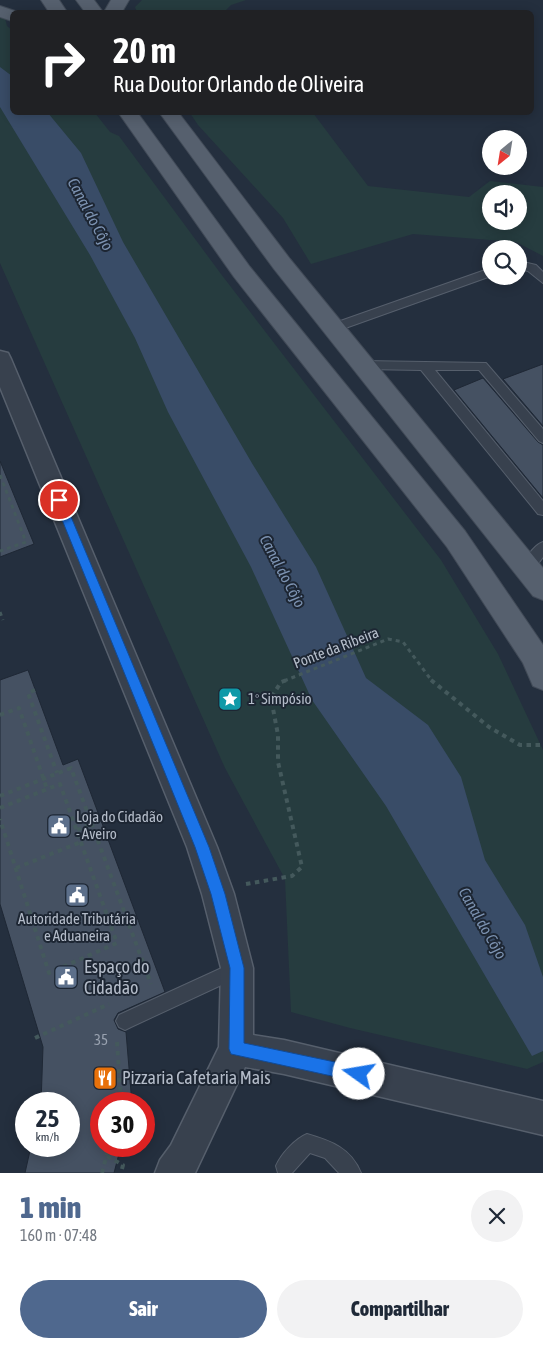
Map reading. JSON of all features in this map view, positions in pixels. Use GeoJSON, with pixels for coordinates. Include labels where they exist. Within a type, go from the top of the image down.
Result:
{"type":"FeatureCollection","features":[{"type":"Feature","properties":{"kind":"main road"},"geometry":{"type":"LineString","coordinates":[[130,115],[242,272],[456,539],[534,656],[543,677]]}},
{"type":"Feature","properties":{"kind":"main road"},"geometry":{"type":"LineString","coordinates":[[170,115],[333,328],[543,588]]}},
{"type":"Feature","properties":{"kind":"street"},"geometry":{"type":"LineString","coordinates":[[0,359],[195,829],[218,894],[237,968],[236,1049],[185,1168]]}},
{"type":"Feature","properties":{"kind":"street"},"geometry":{"type":"LineString","coordinates":[[236,1049],[293,1059],[543,1118]]}},
{"type":"Feature","properties":{"kind":"lane"},"geometry":{"type":"LineString","coordinates":[[527,267],[532,268],[543,280]]}},
{"type":"Feature","properties":{"kind":"lane"},"geometry":{"type":"LineString","coordinates":[[333,328],[482,275]]}},
{"type":"Feature","properties":{"kind":"lane"},"geometry":{"type":"LineString","coordinates":[[364,365],[482,366],[543,438]]}},
{"type":"Feature","properties":{"kind":"lane"},"geometry":{"type":"LineString","coordinates":[[425,366],[543,510]]}},
{"type":"Feature","properties":{"kind":"lane"},"geometry":{"type":"LineString","coordinates":[[527,568],[543,546]]}},
{"type":"Feature","properties":{"kind":"lane"},"geometry":{"type":"LineString","coordinates":[[120,1027],[237,968]]}},
{"type":"Feature","properties":{"kind":"lane"},"geometry":{"type":"LineString","coordinates":[[285,1166],[307,1143],[331,1150],[352,1173]]}},
{"type":"Feature","properties":{"kind":"path"},"geometry":{"type":"LineString","coordinates":[[0,476],[26,542],[0,551]]}},
{"type":"Feature","properties":{"kind":"path"},"geometry":{"type":"LineString","coordinates":[[0,612],[3,620]]}},
{"type":"Feature","properties":{"kind":"path","name":"Ponte da Ribeira"},"geometry":{"type":"LineString","coordinates":[[218,894],[254,882],[292,876],[302,867],[278,762],[278,735],[271,698],[281,682],[388,639],[403,642],[435,685],[489,727],[520,745],[543,745]]}},
{"type":"Feature","properties":{"kind":"path"},"geometry":{"type":"LineString","coordinates":[[36,690],[28,693],[57,773]]}},
{"type":"Feature","properties":{"kind":"path"},"geometry":{"type":"LineString","coordinates":[[0,715],[19,708],[47,789]]}},
{"type":"Feature","properties":{"kind":"path"},"geometry":{"type":"LineString","coordinates":[[0,796],[71,768],[153,991]]}},
{"type":"Feature","properties":{"kind":"path"},"geometry":{"type":"LineString","coordinates":[[0,808],[60,784],[117,943],[49,973],[0,818]]}},
{"type":"Feature","properties":{"kind":"path"},"geometry":{"type":"LineString","coordinates":[[77,830],[92,824]]}},
{"type":"Feature","properties":{"kind":"path"},"geometry":{"type":"LineString","coordinates":[[16,868],[81,842]]}},
{"type":"Feature","properties":{"kind":"path"},"geometry":{"type":"LineString","coordinates":[[142,989],[151,985]]}},
{"type":"Feature","properties":{"kind":"path"},"geometry":{"type":"LineString","coordinates":[[35,1038],[117,1001]]}},
{"type":"Feature","properties":{"kind":"path"},"geometry":{"type":"LineString","coordinates":[[120,1027],[120,1092]]}},
{"type":"Feature","properties":{"kind":"path"},"geometry":{"type":"LineString","coordinates":[[102,1173],[107,1157]]}},
{"type":"Feature","properties":{"kind":"path"},"geometry":{"type":"LineString","coordinates":[[109,1157],[123,1165],[121,1173]]}},
{"type":"Feature","properties":{"kind":"green space"},"geometry":{"type":"Polygon","coordinates":[[[142,0],[246,0],[231,5],[226,10],[136,10],[135,7],[142,0]]]}},
{"type":"Feature","properties":{"kind":"green space"},"geometry":{"type":"Polygon","coordinates":[[[0,16],[5,18],[7,26],[10,28],[10,115],[97,115],[110,132],[119,136],[221,274],[441,560],[498,654],[543,750],[543,1062],[527,1069],[350,1028],[291,1012],[285,879],[225,768],[0,263],[0,16]]]}},
{"type":"Feature","properties":{"kind":"green space"},"geometry":{"type":"Polygon","coordinates":[[[191,115],[315,115],[368,186],[469,197],[482,187],[482,230],[527,230],[527,185],[543,187],[543,256],[527,248],[527,240],[490,240],[413,234],[311,264],[283,218],[198,125],[191,115]]]}},
{"type":"Feature","properties":{"kind":"green space"},"geometry":{"type":"Polygon","coordinates":[[[490,181],[525,185],[485,185],[490,181]]]}},
{"type":"Feature","properties":{"kind":"water","name":"Canal do Côjo"},"geometry":{"type":"Polygon","coordinates":[[[0,67],[10,74],[10,115],[50,115],[81,153],[123,242],[253,465],[316,567],[366,678],[428,725],[461,777],[485,860],[525,925],[543,977],[543,1051],[532,1056],[386,806],[312,700],[251,567],[168,412],[135,338],[90,255],[0,107],[0,67]]]}},
{"type":"Feature","properties":{"kind":"building"},"geometry":{"type":"Polygon","coordinates":[[[543,364],[543,426],[503,379],[543,364]]]}},
{"type":"Feature","properties":{"kind":"building"},"geometry":{"type":"Polygon","coordinates":[[[483,378],[538,442],[543,445],[543,498],[454,390],[483,378]]]}},
{"type":"Feature","properties":{"kind":"building"},"geometry":{"type":"Polygon","coordinates":[[[0,461],[34,544],[0,557],[0,461]]]}},
{"type":"Feature","properties":{"kind":"building"},"geometry":{"type":"Polygon","coordinates":[[[28,670],[63,765],[78,759],[165,992],[118,1013],[114,1020],[118,1029],[126,1032],[131,1092],[90,1092],[90,1157],[118,1157],[114,1173],[25,1173],[29,1157],[80,1157],[80,1092],[41,1092],[43,1047],[0,904],[0,680],[28,670]]]}},
{"type":"Feature","properties":{"kind":"place","name":"1º Simpósio"},"geometry":{"type":"Point","coordinates":[230,699]}},
{"type":"Feature","properties":{"kind":"place","name":"Loja do Cidadão - Aveiro"},"geometry":{"type":"Point","coordinates":[59,826]}},
{"type":"Feature","properties":{"kind":"place","name":"Autoridade Tributária e Aduaneira"},"geometry":{"type":"Point","coordinates":[77,895]}},
{"type":"Feature","properties":{"kind":"place","name":"Espaço do Cidadão"},"geometry":{"type":"Point","coordinates":[66,977]}},
{"type":"Feature","properties":{"kind":"place","name":"Pizzaria Cafetaria Mais"},"geometry":{"type":"Point","coordinates":[105,1078]}},
{"type":"Feature","properties":{"kind":"route"},"geometry":{"type":"LineString","coordinates":[[59,500],[202,847],[218,894],[237,968],[236,1049],[284,1057],[359,1074]]}}]}
